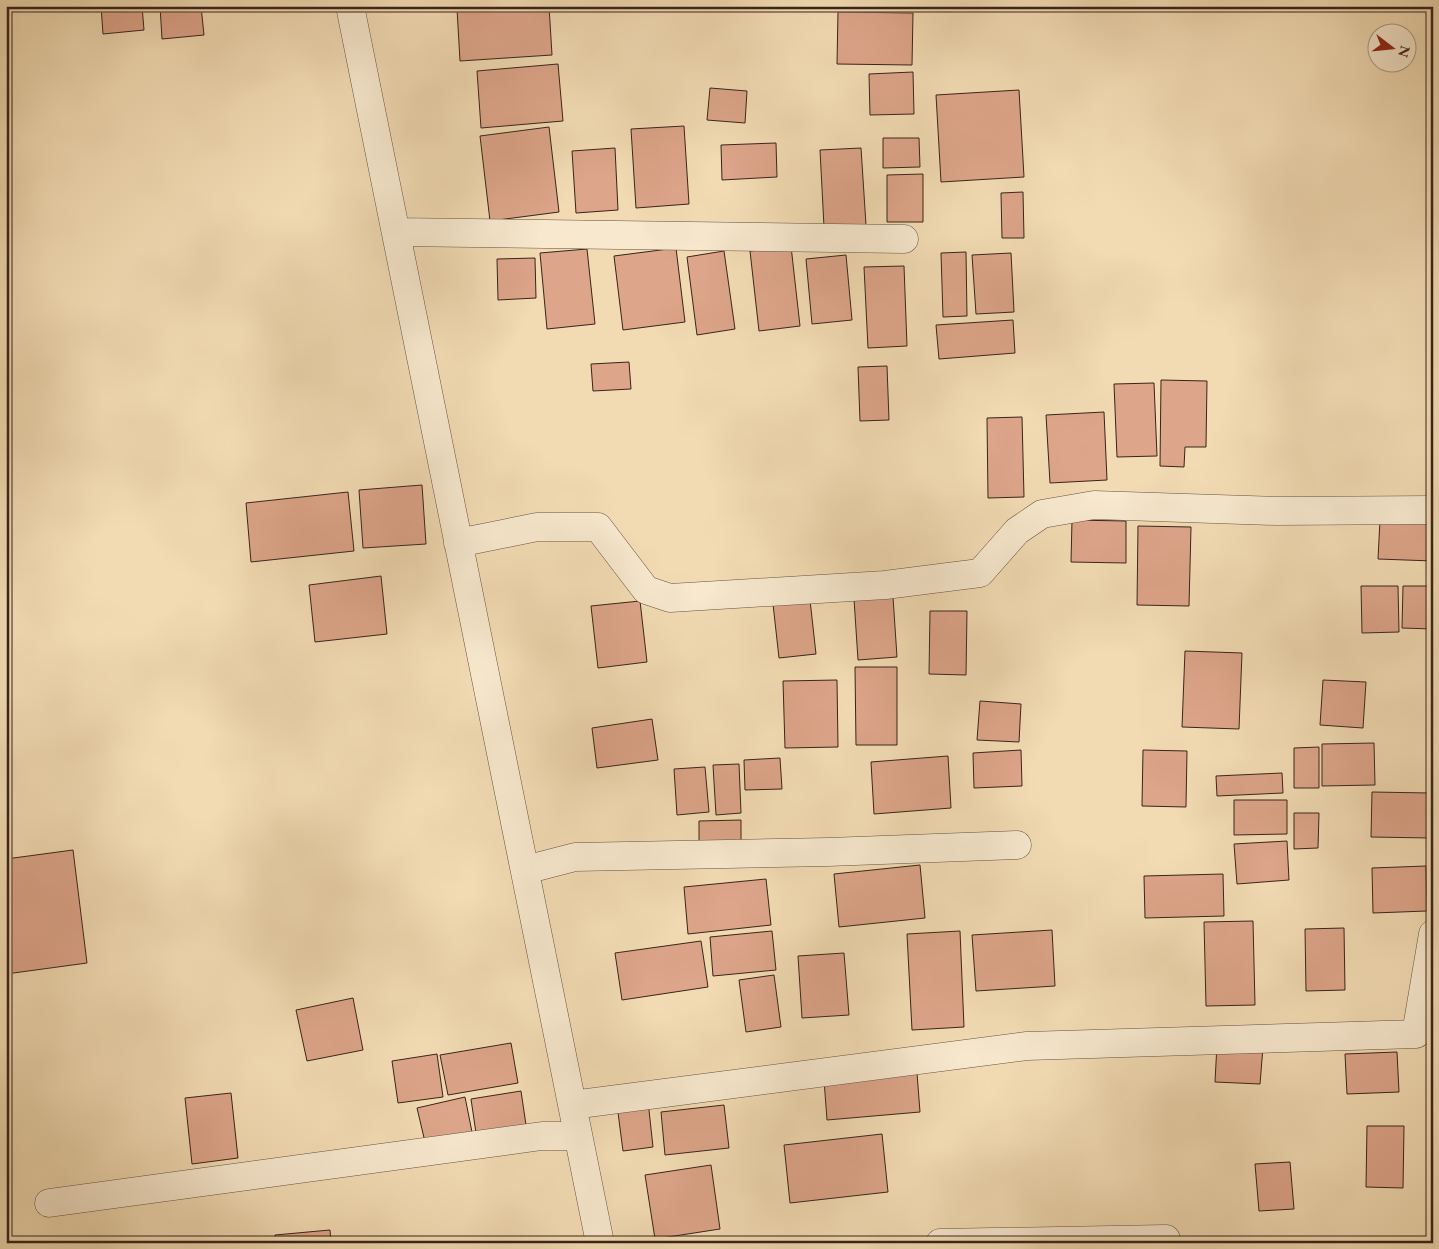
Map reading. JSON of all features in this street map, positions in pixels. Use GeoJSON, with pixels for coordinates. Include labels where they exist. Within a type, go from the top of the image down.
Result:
{"type":"FeatureCollection","features":[{"type":"Feature","properties":{"kind":"street"},"geometry":{"type":"LineString","coordinates":[[350,6],[600,1243]]}},
{"type":"Feature","properties":{"kind":"street"},"geometry":{"type":"LineString","coordinates":[[396,232],[904,239]]}},
{"type":"Feature","properties":{"kind":"street"},"geometry":{"type":"LineString","coordinates":[[458,543],[537,527],[598,527],[646,590],[670,598],[885,585],[980,573],[1017,531],[1042,514],[1094,505],[1276,512],[1433,510]]}},
{"type":"Feature","properties":{"kind":"street"},"geometry":{"type":"LineString","coordinates":[[525,870],[576,857],[828,852],[1017,844]]}},
{"type":"Feature","properties":{"kind":"street"},"geometry":{"type":"LineString","coordinates":[[572,1105],[1027,1046],[1416,1034],[1433,934]]}},
{"type":"Feature","properties":{"kind":"street"},"geometry":{"type":"LineString","coordinates":[[49,1203],[542,1136],[578,1136]]}},
{"type":"Feature","properties":{"kind":"street"},"geometry":{"type":"LineString","coordinates":[[940,1243],[1166,1239]]}},
{"type":"Feature","properties":{"kind":"building"},"geometry":{"type":"Polygon","coordinates":[[[6,6],[18,6],[19,10],[6,13],[6,6]]]}},
{"type":"Feature","properties":{"kind":"building"},"geometry":{"type":"Polygon","coordinates":[[[101,6],[142,6],[144,30],[103,34],[101,6]]]}},
{"type":"Feature","properties":{"kind":"building"},"geometry":{"type":"Polygon","coordinates":[[[160,6],[201,6],[204,35],[162,39],[160,6]]]}},
{"type":"Feature","properties":{"kind":"building"},"geometry":{"type":"Polygon","coordinates":[[[549,6],[552,55],[460,61],[457,9],[549,6]]]}},
{"type":"Feature","properties":{"kind":"building"},"geometry":{"type":"Polygon","coordinates":[[[838,12],[913,13],[912,65],[837,64],[838,12]]]}},
{"type":"Feature","properties":{"kind":"building"},"geometry":{"type":"Polygon","coordinates":[[[558,64],[563,121],[481,128],[477,71],[558,64]]]}},
{"type":"Feature","properties":{"kind":"building"},"geometry":{"type":"Polygon","coordinates":[[[913,72],[914,114],[870,115],[869,74],[913,72]]]}},
{"type":"Feature","properties":{"kind":"building"},"geometry":{"type":"Polygon","coordinates":[[[710,88],[747,91],[745,123],[707,120],[710,88]]]}},
{"type":"Feature","properties":{"kind":"building"},"geometry":{"type":"Polygon","coordinates":[[[1019,90],[1024,177],[941,182],[936,95],[1019,90]]]}},
{"type":"Feature","properties":{"kind":"building"},"geometry":{"type":"Polygon","coordinates":[[[684,126],[689,204],[636,208],[631,129],[684,126]]]}},
{"type":"Feature","properties":{"kind":"building"},"geometry":{"type":"Polygon","coordinates":[[[549,127],[559,212],[490,221],[480,136],[549,127]]]}},
{"type":"Feature","properties":{"kind":"building"},"geometry":{"type":"Polygon","coordinates":[[[883,138],[919,138],[920,167],[883,168],[883,138]]]}},
{"type":"Feature","properties":{"kind":"building"},"geometry":{"type":"Polygon","coordinates":[[[776,143],[777,177],[722,180],[721,145],[776,143]]]}},
{"type":"Feature","properties":{"kind":"building"},"geometry":{"type":"Polygon","coordinates":[[[615,148],[618,210],[576,213],[572,151],[615,148]]]}},
{"type":"Feature","properties":{"kind":"building"},"geometry":{"type":"Polygon","coordinates":[[[861,148],[866,225],[824,227],[820,150],[861,148]]]}},
{"type":"Feature","properties":{"kind":"building"},"geometry":{"type":"Polygon","coordinates":[[[923,174],[923,222],[887,222],[887,175],[923,174]]]}},
{"type":"Feature","properties":{"kind":"building"},"geometry":{"type":"Polygon","coordinates":[[[1023,192],[1024,238],[1002,238],[1001,193],[1023,192]]]}},
{"type":"Feature","properties":{"kind":"building"},"geometry":{"type":"Polygon","coordinates":[[[791,246],[800,326],[759,331],[750,251],[791,246]]]}},
{"type":"Feature","properties":{"kind":"building"},"geometry":{"type":"Polygon","coordinates":[[[676,248],[685,322],[623,330],[614,256],[676,248]]]}},
{"type":"Feature","properties":{"kind":"building"},"geometry":{"type":"Polygon","coordinates":[[[587,249],[595,324],[547,329],[540,253],[587,249]]]}},
{"type":"Feature","properties":{"kind":"building"},"geometry":{"type":"Polygon","coordinates":[[[724,251],[735,329],[697,335],[687,257],[724,251]]]}},
{"type":"Feature","properties":{"kind":"building"},"geometry":{"type":"Polygon","coordinates":[[[966,252],[967,316],[943,317],[941,253],[966,252]]]}},
{"type":"Feature","properties":{"kind":"building"},"geometry":{"type":"Polygon","coordinates":[[[1011,253],[1014,312],[976,314],[972,255],[1011,253]]]}},
{"type":"Feature","properties":{"kind":"building"},"geometry":{"type":"Polygon","coordinates":[[[846,255],[852,320],[812,324],[806,259],[846,255]]]}},
{"type":"Feature","properties":{"kind":"building"},"geometry":{"type":"Polygon","coordinates":[[[535,258],[536,298],[498,300],[497,259],[535,258]]]}},
{"type":"Feature","properties":{"kind":"building"},"geometry":{"type":"Polygon","coordinates":[[[904,266],[907,346],[868,348],[864,267],[904,266]]]}},
{"type":"Feature","properties":{"kind":"building"},"geometry":{"type":"Polygon","coordinates":[[[1013,320],[1015,353],[939,359],[936,325],[1013,320]]]}},
{"type":"Feature","properties":{"kind":"building"},"geometry":{"type":"Polygon","coordinates":[[[629,362],[631,389],[593,391],[591,364],[629,362]]]}},
{"type":"Feature","properties":{"kind":"building"},"geometry":{"type":"Polygon","coordinates":[[[887,366],[889,420],[860,421],[858,367],[887,366]]]}},
{"type":"Feature","properties":{"kind":"building"},"geometry":{"type":"Polygon","coordinates":[[[1161,380],[1207,381],[1206,447],[1185,447],[1184,467],[1160,466],[1161,380]]]}},
{"type":"Feature","properties":{"kind":"building"},"geometry":{"type":"Polygon","coordinates":[[[1154,383],[1157,456],[1117,457],[1114,384],[1154,383]]]}},
{"type":"Feature","properties":{"kind":"building"},"geometry":{"type":"Polygon","coordinates":[[[1104,412],[1107,480],[1050,483],[1046,415],[1104,412]]]}},
{"type":"Feature","properties":{"kind":"building"},"geometry":{"type":"Polygon","coordinates":[[[1022,417],[1024,497],[988,498],[987,418],[1022,417]]]}},
{"type":"Feature","properties":{"kind":"building"},"geometry":{"type":"Polygon","coordinates":[[[422,485],[426,544],[363,548],[359,490],[422,485]]]}},
{"type":"Feature","properties":{"kind":"building"},"geometry":{"type":"Polygon","coordinates":[[[348,492],[354,551],[251,562],[246,503],[348,492]]]}},
{"type":"Feature","properties":{"kind":"building"},"geometry":{"type":"Polygon","coordinates":[[[1072,520],[1126,521],[1126,563],[1071,562],[1072,520]]]}},
{"type":"Feature","properties":{"kind":"building"},"geometry":{"type":"Polygon","coordinates":[[[1380,520],[1433,522],[1433,561],[1378,559],[1380,520]]]}},
{"type":"Feature","properties":{"kind":"building"},"geometry":{"type":"Polygon","coordinates":[[[1138,526],[1191,527],[1189,606],[1137,605],[1138,526]]]}},
{"type":"Feature","properties":{"kind":"building"},"geometry":{"type":"Polygon","coordinates":[[[381,576],[387,634],[315,642],[309,585],[381,576]]]}},
{"type":"Feature","properties":{"kind":"building"},"geometry":{"type":"Polygon","coordinates":[[[1361,586],[1398,586],[1399,632],[1362,633],[1361,586]]]}},
{"type":"Feature","properties":{"kind":"building"},"geometry":{"type":"Polygon","coordinates":[[[1403,586],[1433,586],[1433,629],[1402,628],[1403,586]]]}},
{"type":"Feature","properties":{"kind":"building"},"geometry":{"type":"Polygon","coordinates":[[[893,597],[897,657],[858,660],[854,599],[893,597]]]}},
{"type":"Feature","properties":{"kind":"building"},"geometry":{"type":"Polygon","coordinates":[[[810,600],[816,654],[779,658],[773,604],[810,600]]]}},
{"type":"Feature","properties":{"kind":"building"},"geometry":{"type":"Polygon","coordinates":[[[640,601],[647,662],[598,668],[591,606],[640,601]]]}},
{"type":"Feature","properties":{"kind":"building"},"geometry":{"type":"Polygon","coordinates":[[[930,611],[967,611],[966,675],[929,674],[930,611]]]}},
{"type":"Feature","properties":{"kind":"building"},"geometry":{"type":"Polygon","coordinates":[[[1185,651],[1242,653],[1239,729],[1182,727],[1185,651]]]}},
{"type":"Feature","properties":{"kind":"building"},"geometry":{"type":"Polygon","coordinates":[[[855,667],[897,667],[897,745],[856,745],[855,667]]]}},
{"type":"Feature","properties":{"kind":"building"},"geometry":{"type":"Polygon","coordinates":[[[837,680],[838,747],[785,748],[783,681],[837,680]]]}},
{"type":"Feature","properties":{"kind":"building"},"geometry":{"type":"Polygon","coordinates":[[[1323,680],[1366,682],[1363,728],[1320,725],[1323,680]]]}},
{"type":"Feature","properties":{"kind":"building"},"geometry":{"type":"Polygon","coordinates":[[[980,701],[1021,704],[1019,742],[977,740],[980,701]]]}},
{"type":"Feature","properties":{"kind":"building"},"geometry":{"type":"Polygon","coordinates":[[[652,719],[658,760],[597,768],[592,728],[652,719]]]}},
{"type":"Feature","properties":{"kind":"building"},"geometry":{"type":"Polygon","coordinates":[[[1374,743],[1375,785],[1322,786],[1322,744],[1374,743]]]}},
{"type":"Feature","properties":{"kind":"building"},"geometry":{"type":"Polygon","coordinates":[[[1319,747],[1319,788],[1294,788],[1294,748],[1319,747]]]}},
{"type":"Feature","properties":{"kind":"building"},"geometry":{"type":"Polygon","coordinates":[[[1021,750],[1022,786],[974,788],[973,753],[1021,750]]]}},
{"type":"Feature","properties":{"kind":"building"},"geometry":{"type":"Polygon","coordinates":[[[1143,750],[1187,751],[1186,807],[1142,806],[1143,750]]]}},
{"type":"Feature","properties":{"kind":"building"},"geometry":{"type":"Polygon","coordinates":[[[948,756],[951,808],[874,814],[871,762],[948,756]]]}},
{"type":"Feature","properties":{"kind":"building"},"geometry":{"type":"Polygon","coordinates":[[[780,758],[782,789],[745,790],[744,760],[780,758]]]}},
{"type":"Feature","properties":{"kind":"building"},"geometry":{"type":"Polygon","coordinates":[[[739,764],[741,813],[716,815],[713,765],[739,764]]]}},
{"type":"Feature","properties":{"kind":"building"},"geometry":{"type":"Polygon","coordinates":[[[705,767],[709,812],[677,815],[674,769],[705,767]]]}},
{"type":"Feature","properties":{"kind":"building"},"geometry":{"type":"Polygon","coordinates":[[[1282,773],[1283,793],[1217,796],[1216,776],[1282,773]]]}},
{"type":"Feature","properties":{"kind":"building"},"geometry":{"type":"Polygon","coordinates":[[[1372,792],[1430,793],[1430,838],[1371,837],[1372,792]]]}},
{"type":"Feature","properties":{"kind":"building"},"geometry":{"type":"Polygon","coordinates":[[[1234,800],[1287,800],[1287,834],[1234,835],[1234,800]]]}},
{"type":"Feature","properties":{"kind":"building"},"geometry":{"type":"Polygon","coordinates":[[[1294,813],[1319,813],[1318,848],[1294,849],[1294,813]]]}},
{"type":"Feature","properties":{"kind":"building"},"geometry":{"type":"Polygon","coordinates":[[[741,820],[741,847],[699,848],[699,821],[741,820]]]}},
{"type":"Feature","properties":{"kind":"building"},"geometry":{"type":"Polygon","coordinates":[[[1287,841],[1289,880],[1237,884],[1234,844],[1287,841]]]}},
{"type":"Feature","properties":{"kind":"building"},"geometry":{"type":"Polygon","coordinates":[[[73,850],[87,963],[6,974],[6,859],[73,850]]]}},
{"type":"Feature","properties":{"kind":"building"},"geometry":{"type":"Polygon","coordinates":[[[920,865],[925,918],[839,927],[834,874],[920,865]]]}},
{"type":"Feature","properties":{"kind":"building"},"geometry":{"type":"Polygon","coordinates":[[[1426,866],[1427,911],[1373,913],[1372,868],[1426,866]]]}},
{"type":"Feature","properties":{"kind":"building"},"geometry":{"type":"Polygon","coordinates":[[[1223,874],[1224,916],[1145,918],[1144,876],[1223,874]]]}},
{"type":"Feature","properties":{"kind":"building"},"geometry":{"type":"Polygon","coordinates":[[[766,879],[771,925],[688,934],[684,887],[766,879]]]}},
{"type":"Feature","properties":{"kind":"building"},"geometry":{"type":"Polygon","coordinates":[[[1253,921],[1255,1005],[1206,1006],[1204,922],[1253,921]]]}},
{"type":"Feature","properties":{"kind":"building"},"geometry":{"type":"Polygon","coordinates":[[[1344,928],[1345,990],[1306,991],[1305,929],[1344,928]]]}},
{"type":"Feature","properties":{"kind":"building"},"geometry":{"type":"Polygon","coordinates":[[[1052,930],[1055,986],[976,991],[972,935],[1052,930]]]}},
{"type":"Feature","properties":{"kind":"building"},"geometry":{"type":"Polygon","coordinates":[[[772,931],[776,970],[713,976],[710,937],[772,931]]]}},
{"type":"Feature","properties":{"kind":"building"},"geometry":{"type":"Polygon","coordinates":[[[960,931],[964,1027],[912,1030],[907,934],[960,931]]]}},
{"type":"Feature","properties":{"kind":"building"},"geometry":{"type":"Polygon","coordinates":[[[701,941],[708,987],[622,1000],[615,953],[701,941]]]}},
{"type":"Feature","properties":{"kind":"building"},"geometry":{"type":"Polygon","coordinates":[[[844,953],[849,1015],[802,1018],[798,956],[844,953]]]}},
{"type":"Feature","properties":{"kind":"building"},"geometry":{"type":"Polygon","coordinates":[[[774,975],[781,1027],[746,1032],[739,980],[774,975]]]}},
{"type":"Feature","properties":{"kind":"building"},"geometry":{"type":"Polygon","coordinates":[[[353,998],[363,1050],[307,1061],[296,1010],[353,998]]]}},
{"type":"Feature","properties":{"kind":"building"},"geometry":{"type":"Polygon","coordinates":[[[511,1043],[518,1083],[448,1095],[440,1055],[511,1043]]]}},
{"type":"Feature","properties":{"kind":"building"},"geometry":{"type":"Polygon","coordinates":[[[1217,1044],[1263,1047],[1260,1084],[1215,1082],[1217,1044]]]}},
{"type":"Feature","properties":{"kind":"building"},"geometry":{"type":"Polygon","coordinates":[[[1397,1052],[1399,1092],[1347,1094],[1345,1054],[1397,1052]]]}},
{"type":"Feature","properties":{"kind":"building"},"geometry":{"type":"Polygon","coordinates":[[[437,1054],[443,1097],[398,1103],[392,1061],[437,1054]]]}},
{"type":"Feature","properties":{"kind":"building"},"geometry":{"type":"Polygon","coordinates":[[[917,1073],[920,1112],[827,1120],[824,1080],[917,1073]]]}},
{"type":"Feature","properties":{"kind":"building"},"geometry":{"type":"Polygon","coordinates":[[[521,1091],[526,1125],[476,1133],[471,1099],[521,1091]]]}},
{"type":"Feature","properties":{"kind":"building"},"geometry":{"type":"Polygon","coordinates":[[[231,1093],[238,1158],[192,1164],[185,1098],[231,1093]]]}},
{"type":"Feature","properties":{"kind":"building"},"geometry":{"type":"Polygon","coordinates":[[[465,1097],[472,1132],[425,1142],[417,1108],[465,1097]]]}},
{"type":"Feature","properties":{"kind":"building"},"geometry":{"type":"Polygon","coordinates":[[[648,1101],[653,1147],[623,1151],[617,1105],[648,1101]]]}},
{"type":"Feature","properties":{"kind":"building"},"geometry":{"type":"Polygon","coordinates":[[[724,1105],[729,1148],[665,1155],[661,1112],[724,1105]]]}},
{"type":"Feature","properties":{"kind":"building"},"geometry":{"type":"Polygon","coordinates":[[[1367,1126],[1404,1126],[1403,1188],[1366,1187],[1367,1126]]]}},
{"type":"Feature","properties":{"kind":"building"},"geometry":{"type":"Polygon","coordinates":[[[882,1134],[888,1192],[790,1203],[784,1145],[882,1134]]]}},
{"type":"Feature","properties":{"kind":"building"},"geometry":{"type":"Polygon","coordinates":[[[1290,1162],[1294,1209],[1259,1211],[1255,1164],[1290,1162]]]}},
{"type":"Feature","properties":{"kind":"building"},"geometry":{"type":"Polygon","coordinates":[[[711,1165],[720,1229],[655,1239],[645,1175],[711,1165]]]}},
{"type":"Feature","properties":{"kind":"building"},"geometry":{"type":"Polygon","coordinates":[[[330,1230],[331,1243],[275,1243],[275,1235],[330,1230]]]}}]}
